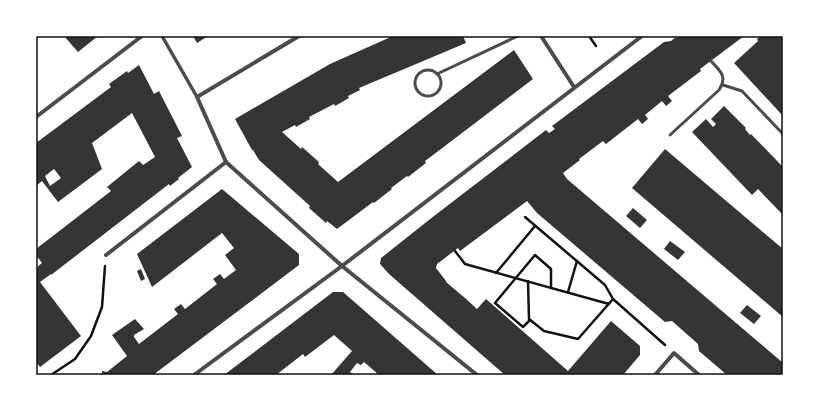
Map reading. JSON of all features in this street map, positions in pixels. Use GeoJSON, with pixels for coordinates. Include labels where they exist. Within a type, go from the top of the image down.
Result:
{"type":"FeatureCollection","features":[{"type":"Feature","properties":{"kind":"street"},"geometry":{"type":"LineString","coordinates":[[36,117],[142,36]]}},
{"type":"Feature","properties":{"kind":"street"},"geometry":{"type":"LineString","coordinates":[[162,36],[197,96],[226,162],[342,266],[477,375]]}},
{"type":"Feature","properties":{"kind":"street"},"geometry":{"type":"LineString","coordinates":[[197,96],[299,36]]}},
{"type":"Feature","properties":{"kind":"street"},"geometry":{"type":"LineString","coordinates":[[541,36],[574,87]]}},
{"type":"Feature","properties":{"kind":"street"},"geometry":{"type":"LineString","coordinates":[[194,375],[342,266],[642,36]]}},
{"type":"Feature","properties":{"kind":"street"},"geometry":{"type":"LineString","coordinates":[[106,255],[226,162]]}},
{"type":"Feature","properties":{"kind":"street"},"geometry":{"type":"LineString","coordinates":[[655,375],[674,353],[699,375]]}},
{"type":"Feature","properties":{"kind":"lane"},"geometry":{"type":"LineString","coordinates":[[438,74],[518,36]]}},
{"type":"Feature","properties":{"kind":"lane"},"geometry":{"type":"LineString","coordinates":[[670,135],[719,90],[722,85],[724,79],[722,74],[711,61]]}},
{"type":"Feature","properties":{"kind":"lane"},"geometry":{"type":"LineString","coordinates":[[424,69],[435,71],[438,74],[441,80],[439,90],[431,96],[420,95],[414,86],[416,76],[424,69]]}},
{"type":"Feature","properties":{"kind":"lane"},"geometry":{"type":"LineString","coordinates":[[722,85],[742,91],[783,134]]}},
{"type":"Feature","properties":{"kind":"path"},"geometry":{"type":"LineString","coordinates":[[589,36],[596,46]]}},
{"type":"Feature","properties":{"kind":"path"},"geometry":{"type":"LineString","coordinates":[[525,217],[605,285],[613,299],[674,353]]}},
{"type":"Feature","properties":{"kind":"path"},"geometry":{"type":"LineString","coordinates":[[496,273],[535,226]]}},
{"type":"Feature","properties":{"kind":"path"},"geometry":{"type":"LineString","coordinates":[[454,251],[465,264],[609,304]]}},
{"type":"Feature","properties":{"kind":"path"},"geometry":{"type":"LineString","coordinates":[[51,375],[75,359],[91,336],[102,307],[106,255]]}},
{"type":"Feature","properties":{"kind":"path"},"geometry":{"type":"LineString","coordinates":[[528,282],[530,320],[523,327],[495,302],[535,255],[551,269],[551,288]]}},
{"type":"Feature","properties":{"kind":"path"},"geometry":{"type":"LineString","coordinates":[[568,292],[577,261]]}},
{"type":"Feature","properties":{"kind":"path"},"geometry":{"type":"LineString","coordinates":[[530,320],[544,331],[578,339],[613,299]]}},
{"type":"Feature","properties":{"kind":"building"},"geometry":{"type":"Polygon","coordinates":[[[64,36],[98,36],[78,52],[64,36]]]}},
{"type":"Feature","properties":{"kind":"building"},"geometry":{"type":"Polygon","coordinates":[[[193,36],[208,36],[197,43],[193,36]]]}},
{"type":"Feature","properties":{"kind":"building"},"geometry":{"type":"Polygon","coordinates":[[[393,36],[463,36],[466,43],[359,88],[360,90],[348,96],[349,98],[335,106],[334,104],[309,117],[310,119],[296,127],[295,125],[282,132],[301,149],[302,147],[319,162],[318,164],[338,182],[514,50],[533,79],[425,161],[426,163],[408,177],[407,176],[374,203],[373,202],[337,229],[327,221],[326,223],[309,208],[310,206],[259,160],[235,119],[330,64],[393,36]]]}},
{"type":"Feature","properties":{"kind":"building"},"geometry":{"type":"Polygon","coordinates":[[[680,36],[744,36],[700,69],[701,71],[668,96],[672,101],[666,106],[662,101],[645,115],[648,119],[642,124],[638,119],[606,144],[603,141],[563,173],[567,179],[783,363],[783,375],[727,375],[699,351],[698,344],[672,321],[665,322],[537,213],[527,201],[460,251],[458,248],[437,264],[436,268],[446,282],[477,309],[486,299],[568,371],[611,321],[640,346],[640,355],[623,375],[505,375],[389,274],[380,264],[381,258],[546,130],[549,133],[555,129],[552,126],[664,42],[671,41],[680,36]]]}},
{"type":"Feature","properties":{"kind":"building"},"geometry":{"type":"Polygon","coordinates":[[[760,36],[783,36],[783,116],[734,63],[758,41],[757,39],[760,36]]]}},
{"type":"Feature","properties":{"kind":"building"},"geometry":{"type":"Polygon","coordinates":[[[139,65],[154,94],[159,91],[182,136],[177,138],[192,167],[170,186],[169,184],[40,282],[81,336],[40,367],[36,362],[36,268],[42,263],[36,255],[36,249],[111,191],[107,187],[139,161],[143,165],[155,157],[132,113],[92,143],[102,169],[58,202],[42,181],[36,186],[36,143],[111,87],[109,84],[127,71],[128,73],[139,65]],[[54,169],[45,176],[50,186],[61,178],[54,169]]]}},
{"type":"Feature","properties":{"kind":"building"},"geometry":{"type":"Polygon","coordinates":[[[724,106],[746,128],[745,129],[750,135],[751,134],[783,167],[783,215],[758,189],[752,195],[692,132],[706,119],[713,127],[716,124],[711,119],[724,106]]]}},
{"type":"Feature","properties":{"kind":"building"},"geometry":{"type":"Polygon","coordinates":[[[665,149],[783,249],[783,317],[632,188],[665,149]]]}},
{"type":"Feature","properties":{"kind":"building"},"geometry":{"type":"Polygon","coordinates":[[[222,189],[299,254],[299,265],[153,375],[102,375],[102,371],[107,372],[127,356],[112,335],[135,319],[144,329],[134,335],[139,344],[178,314],[174,309],[181,304],[185,309],[217,284],[213,279],[220,274],[224,279],[236,270],[225,255],[234,248],[222,233],[152,287],[137,254],[222,189]]]}},
{"type":"Feature","properties":{"kind":"building"},"geometry":{"type":"Polygon","coordinates":[[[633,208],[647,220],[640,228],[626,216],[633,208]]]}},
{"type":"Feature","properties":{"kind":"building"},"geometry":{"type":"Polygon","coordinates":[[[670,241],[685,252],[678,260],[664,249],[670,241]]]}},
{"type":"Feature","properties":{"kind":"building"},"geometry":{"type":"Polygon","coordinates":[[[141,269],[145,279],[141,281],[137,271],[141,269]]]}},
{"type":"Feature","properties":{"kind":"building"},"geometry":{"type":"Polygon","coordinates":[[[333,292],[343,292],[438,375],[379,375],[364,362],[361,365],[357,363],[350,372],[354,375],[331,375],[352,351],[334,335],[305,357],[303,354],[276,375],[224,375],[333,292]]]}},
{"type":"Feature","properties":{"kind":"building"},"geometry":{"type":"Polygon","coordinates":[[[747,305],[761,316],[754,324],[740,313],[747,305]]]}}]}
